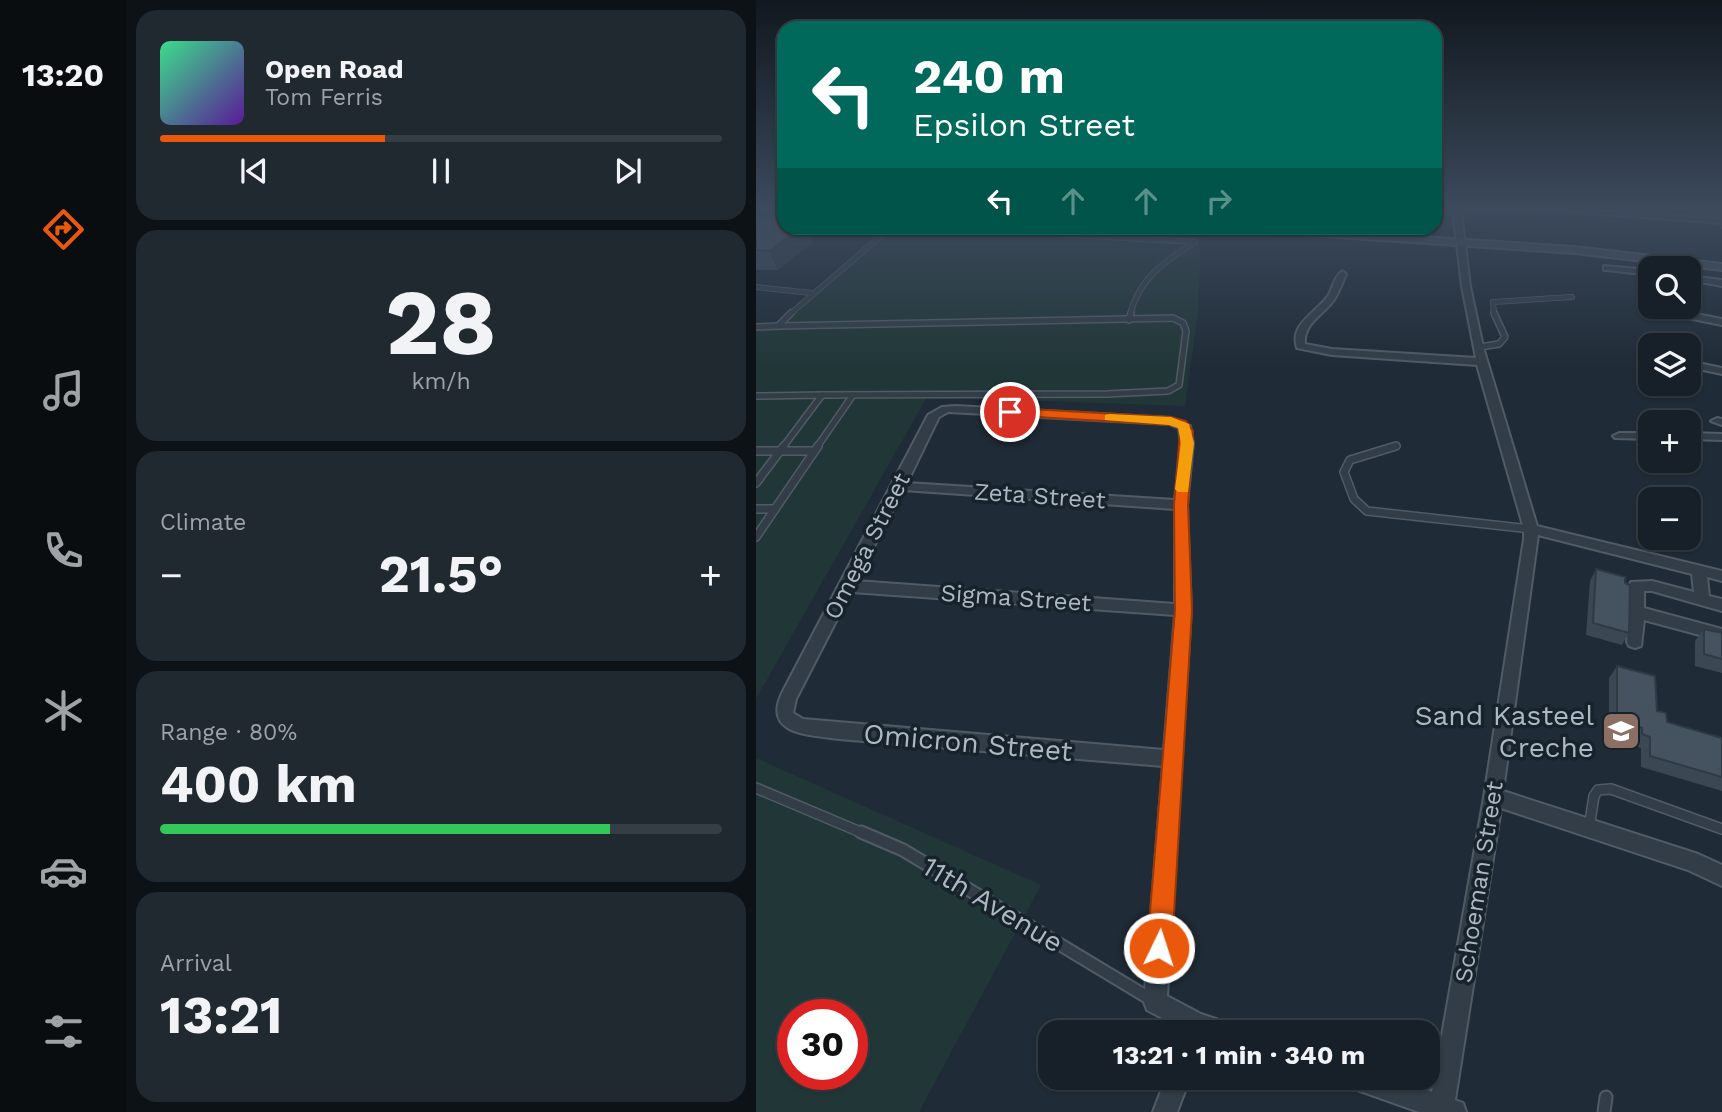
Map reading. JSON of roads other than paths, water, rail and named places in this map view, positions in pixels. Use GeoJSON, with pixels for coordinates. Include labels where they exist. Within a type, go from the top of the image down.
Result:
{"type":"FeatureCollection","features":[{"type":"Feature","properties":{"kind":"main road"},"geometry":{"type":"LineString","coordinates":[[1701,263],[1722,265]]}},
{"type":"Feature","properties":{"kind":"street","name":"Schoeman Street"},"geometry":{"type":"LineString","coordinates":[[1446,1110],[1531,529],[1480,347],[1466,285],[1464,263]]}},
{"type":"Feature","properties":{"kind":"street"},"geometry":{"type":"LineString","coordinates":[[1607,268],[1638,272]]}},
{"type":"Feature","properties":{"kind":"street"},"geometry":{"type":"LineString","coordinates":[[1342,274],[1332,297],[1302,330],[1298,339],[1300,346],[1332,352],[1484,362]]}},
{"type":"Feature","properties":{"kind":"street"},"geometry":{"type":"LineString","coordinates":[[1701,280],[1722,284]]}},
{"type":"Feature","properties":{"kind":"street"},"geometry":{"type":"LineString","coordinates":[[1701,318],[1722,322]]}},
{"type":"Feature","properties":{"kind":"street"},"geometry":{"type":"LineString","coordinates":[[1701,367],[1722,371]]}},
{"type":"Feature","properties":{"kind":"street","name":"Omega Street"},"geometry":{"type":"LineString","coordinates":[[788,698],[934,415],[946,409],[1181,423],[1186,431],[1181,505]]}},
{"type":"Feature","properties":{"kind":"street"},"geometry":{"type":"LineString","coordinates":[[1619,436],[1638,436]]}},
{"type":"Feature","properties":{"kind":"street"},"geometry":{"type":"LineString","coordinates":[[1701,436],[1722,437]]}},
{"type":"Feature","properties":{"kind":"street","name":"Zeta Street"},"geometry":{"type":"LineString","coordinates":[[899,486],[1181,505]]}},
{"type":"Feature","properties":{"kind":"street"},"geometry":{"type":"LineString","coordinates":[[1155,1002],[1183,610],[1181,505]]}},
{"type":"Feature","properties":{"kind":"street"},"geometry":{"type":"LineString","coordinates":[[1531,529],[1722,576]]}},
{"type":"Feature","properties":{"kind":"street"},"geometry":{"type":"LineString","coordinates":[[1699,570],[1702,600]]}},
{"type":"Feature","properties":{"kind":"street"},"geometry":{"type":"LineString","coordinates":[[1635,642],[1636,586],[1641,584],[1722,605]]}},
{"type":"Feature","properties":{"kind":"street","name":"Sigma Street"},"geometry":{"type":"LineString","coordinates":[[848,586],[1183,610]]}},
{"type":"Feature","properties":{"kind":"street"},"geometry":{"type":"LineString","coordinates":[[1637,612],[1722,635]]}},
{"type":"Feature","properties":{"kind":"street","name":"Omicron Street"},"geometry":{"type":"LineString","coordinates":[[788,698],[784,709],[786,717],[800,726],[1174,759]]}},
{"type":"Feature","properties":{"kind":"street"},"geometry":{"type":"LineString","coordinates":[[1493,796],[1691,861],[1722,876]]}},
{"type":"Feature","properties":{"kind":"street","name":"11th Avenue"},"geometry":{"type":"LineString","coordinates":[[1155,1002],[1183,1020]]}},
{"type":"Feature","properties":{"kind":"street"},"geometry":{"type":"LineString","coordinates":[[1165,1112],[1173,1090]]}},
{"type":"Feature","properties":{"kind":"street"},"geometry":{"type":"LineString","coordinates":[[1391,1090],[1446,1110]]}},
{"type":"Feature","properties":{"kind":"lane"},"geometry":{"type":"LineString","coordinates":[[778,326],[848,263]]}},
{"type":"Feature","properties":{"kind":"lane"},"geometry":{"type":"LineString","coordinates":[[1129,320],[1143,281],[1151,271],[1163,263]]}},
{"type":"Feature","properties":{"kind":"lane"},"geometry":{"type":"LineString","coordinates":[[757,289],[812,293]]}},
{"type":"Feature","properties":{"kind":"lane"},"geometry":{"type":"LineString","coordinates":[[1480,347],[1499,344],[1505,337],[1494,316],[1493,302],[1572,296]]}},
{"type":"Feature","properties":{"kind":"lane"},"geometry":{"type":"LineString","coordinates":[[756,327],[1173,318],[1183,323],[1186,331],[1181,377],[1174,389],[1156,393],[756,396]]}},
{"type":"Feature","properties":{"kind":"lane"},"geometry":{"type":"LineString","coordinates":[[756,537],[853,394]]}},
{"type":"Feature","properties":{"kind":"lane"},"geometry":{"type":"LineString","coordinates":[[756,483],[822,395]]}},
{"type":"Feature","properties":{"kind":"lane"},"geometry":{"type":"LineString","coordinates":[[1396,446],[1374,450],[1350,460],[1344,472],[1349,492],[1357,505],[1367,511],[1531,529]]}},
{"type":"Feature","properties":{"kind":"lane"},"geometry":{"type":"LineString","coordinates":[[756,451],[814,451]]}},
{"type":"Feature","properties":{"kind":"lane"},"geometry":{"type":"LineString","coordinates":[[756,509],[775,509]]}},
{"type":"Feature","properties":{"kind":"lane","name":"11th Avenue"},"geometry":{"type":"LineString","coordinates":[[756,788],[903,850],[1155,1002]]}},
{"type":"Feature","properties":{"kind":"lane"},"geometry":{"type":"LineString","coordinates":[[1589,828],[1594,796],[1598,790],[1611,789],[1722,830]]}},
{"type":"Feature","properties":{"kind":"lane"},"geometry":{"type":"LineString","coordinates":[[1604,1112],[1606,1097]]}},
{"type":"Feature","properties":{"kind":"place","name":"Sand Kasteel Creche"},"geometry":{"type":"Point","coordinates":[1621,731]}}]}
